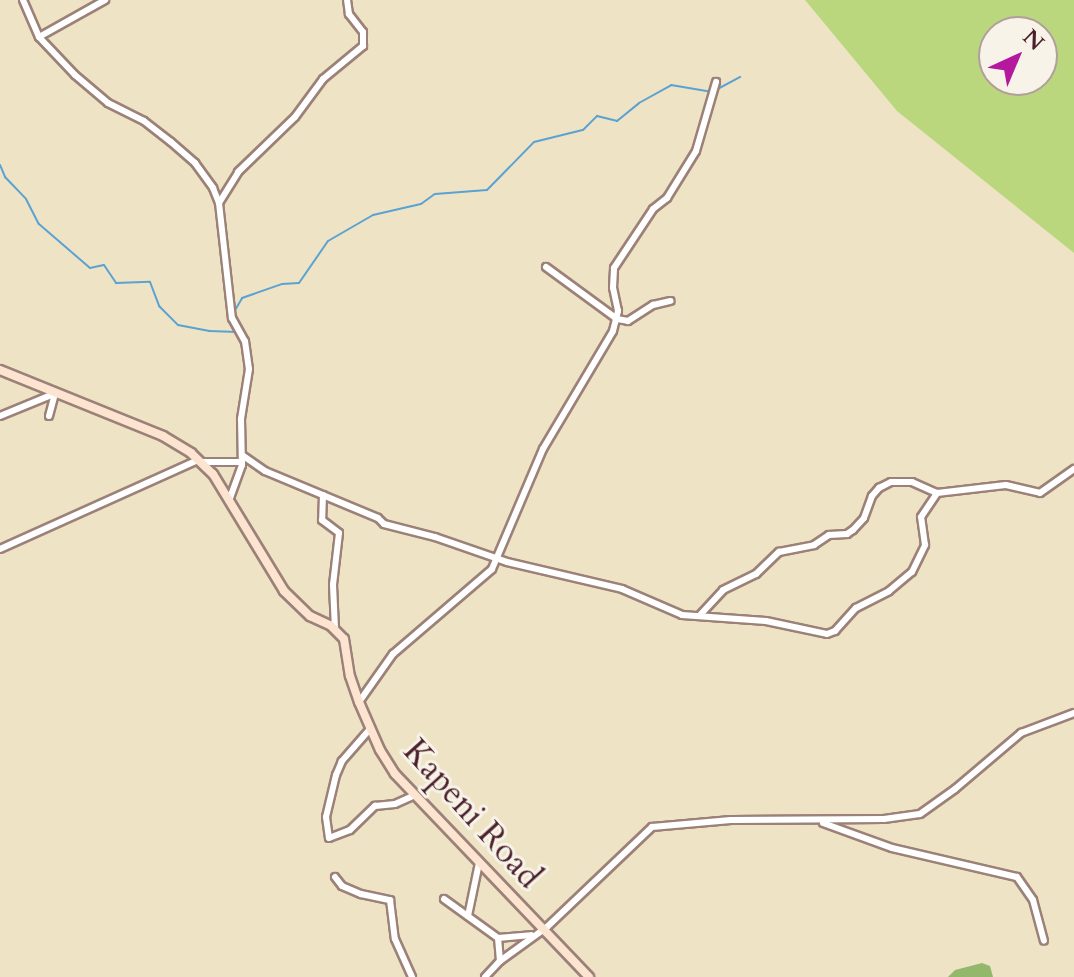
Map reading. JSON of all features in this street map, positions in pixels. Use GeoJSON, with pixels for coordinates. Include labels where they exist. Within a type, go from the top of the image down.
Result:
{"type":"FeatureCollection","features":[{"type":"Feature","properties":{"kind":"main road"},"geometry":{"type":"LineString","coordinates":[[0,370],[163,436],[200,461],[230,498],[284,591],[310,616],[335,629]]}},
{"type":"Feature","properties":{"kind":"main road","name":"Kapeni Road"},"geometry":{"type":"LineString","coordinates":[[335,629],[344,639],[350,676],[370,729],[395,774],[589,977]]}},
{"type":"Feature","properties":{"kind":"street"},"geometry":{"type":"LineString","coordinates":[[23,0],[39,37],[108,103],[144,121],[195,163],[219,203],[232,318],[248,354],[241,419],[240,479],[230,498]]}},
{"type":"Feature","properties":{"kind":"street"},"geometry":{"type":"LineString","coordinates":[[39,37],[105,0]]}},
{"type":"Feature","properties":{"kind":"street"},"geometry":{"type":"LineString","coordinates":[[219,203],[238,172],[295,117],[323,79],[363,46],[363,32],[349,14],[347,0]]}},
{"type":"Feature","properties":{"kind":"street"},"geometry":{"type":"LineString","coordinates":[[359,702],[393,654],[484,578],[497,558],[543,449],[602,354],[617,319],[614,268],[653,209],[667,198],[696,151],[716,82]]}},
{"type":"Feature","properties":{"kind":"street"},"geometry":{"type":"LineString","coordinates":[[546,267],[617,319],[628,321],[653,305],[671,301]]}},
{"type":"Feature","properties":{"kind":"street"},"geometry":{"type":"LineString","coordinates":[[0,416],[56,392]]}},
{"type":"Feature","properties":{"kind":"street"},"geometry":{"type":"LineString","coordinates":[[49,416],[56,392]]}},
{"type":"Feature","properties":{"kind":"street"},"geometry":{"type":"LineString","coordinates":[[0,549],[200,461],[242,458],[384,524],[497,558],[622,589],[682,615],[833,633],[851,612],[889,591],[912,572],[925,545],[921,517],[937,493]]}},
{"type":"Feature","properties":{"kind":"street"},"geometry":{"type":"LineString","coordinates":[[700,615],[723,590],[756,574],[779,552],[814,545],[829,535],[847,534],[853,530],[869,511],[872,496],[891,482],[912,482],[937,493],[997,485],[1040,493],[1074,469]]}},
{"type":"Feature","properties":{"kind":"street"},"geometry":{"type":"LineString","coordinates":[[323,495],[320,517],[339,533],[333,585],[335,629]]}},
{"type":"Feature","properties":{"kind":"street"},"geometry":{"type":"LineString","coordinates":[[485,977],[500,961],[542,930],[652,827],[731,820],[884,819],[928,810],[1021,733],[1074,713]]}},
{"type":"Feature","properties":{"kind":"street"},"geometry":{"type":"LineString","coordinates":[[370,729],[342,761],[336,775],[326,817],[329,838],[350,830],[375,806],[395,804],[415,795]]}},
{"type":"Feature","properties":{"kind":"street"},"geometry":{"type":"LineString","coordinates":[[819,821],[892,848],[1017,877],[1033,900],[1044,941]]}},
{"type":"Feature","properties":{"kind":"street"},"geometry":{"type":"LineString","coordinates":[[468,916],[479,863]]}},
{"type":"Feature","properties":{"kind":"street"},"geometry":{"type":"LineString","coordinates":[[335,877],[342,886],[361,894],[390,900],[395,939],[412,977]]}},
{"type":"Feature","properties":{"kind":"street"},"geometry":{"type":"LineString","coordinates":[[444,899],[474,924],[498,938],[532,935]]}},
{"type":"Feature","properties":{"kind":"street"},"geometry":{"type":"LineString","coordinates":[[498,938],[500,961]]}},
{"type":"Feature","properties":{"kind":"green space"},"geometry":{"type":"Polygon","coordinates":[[[805,0],[1074,0],[1074,253],[897,111],[805,0]]]}},
{"type":"Feature","properties":{"kind":"green space"},"geometry":{"type":"Polygon","coordinates":[[[982,963],[990,966],[993,977],[948,977],[955,970],[982,963]]]}},
{"type":"Feature","properties":{"kind":"waterway"},"geometry":{"type":"LineString","coordinates":[[234,312],[242,298],[282,284],[299,283],[328,241],[373,215],[421,204],[435,194],[487,190],[534,142],[583,130],[597,116],[617,121],[639,103],[671,85],[712,92],[740,77]]}},
{"type":"Feature","properties":{"kind":"waterway"},"geometry":{"type":"LineString","coordinates":[[0,165],[5,177],[26,199],[39,224],[90,268],[104,265],[116,283],[150,282],[159,306],[178,325],[238,332]]}},
{"type":"Feature","properties":{"kind":"waterway"},"geometry":{"type":"LineString","coordinates":[[235,317],[242,327]]}}]}
